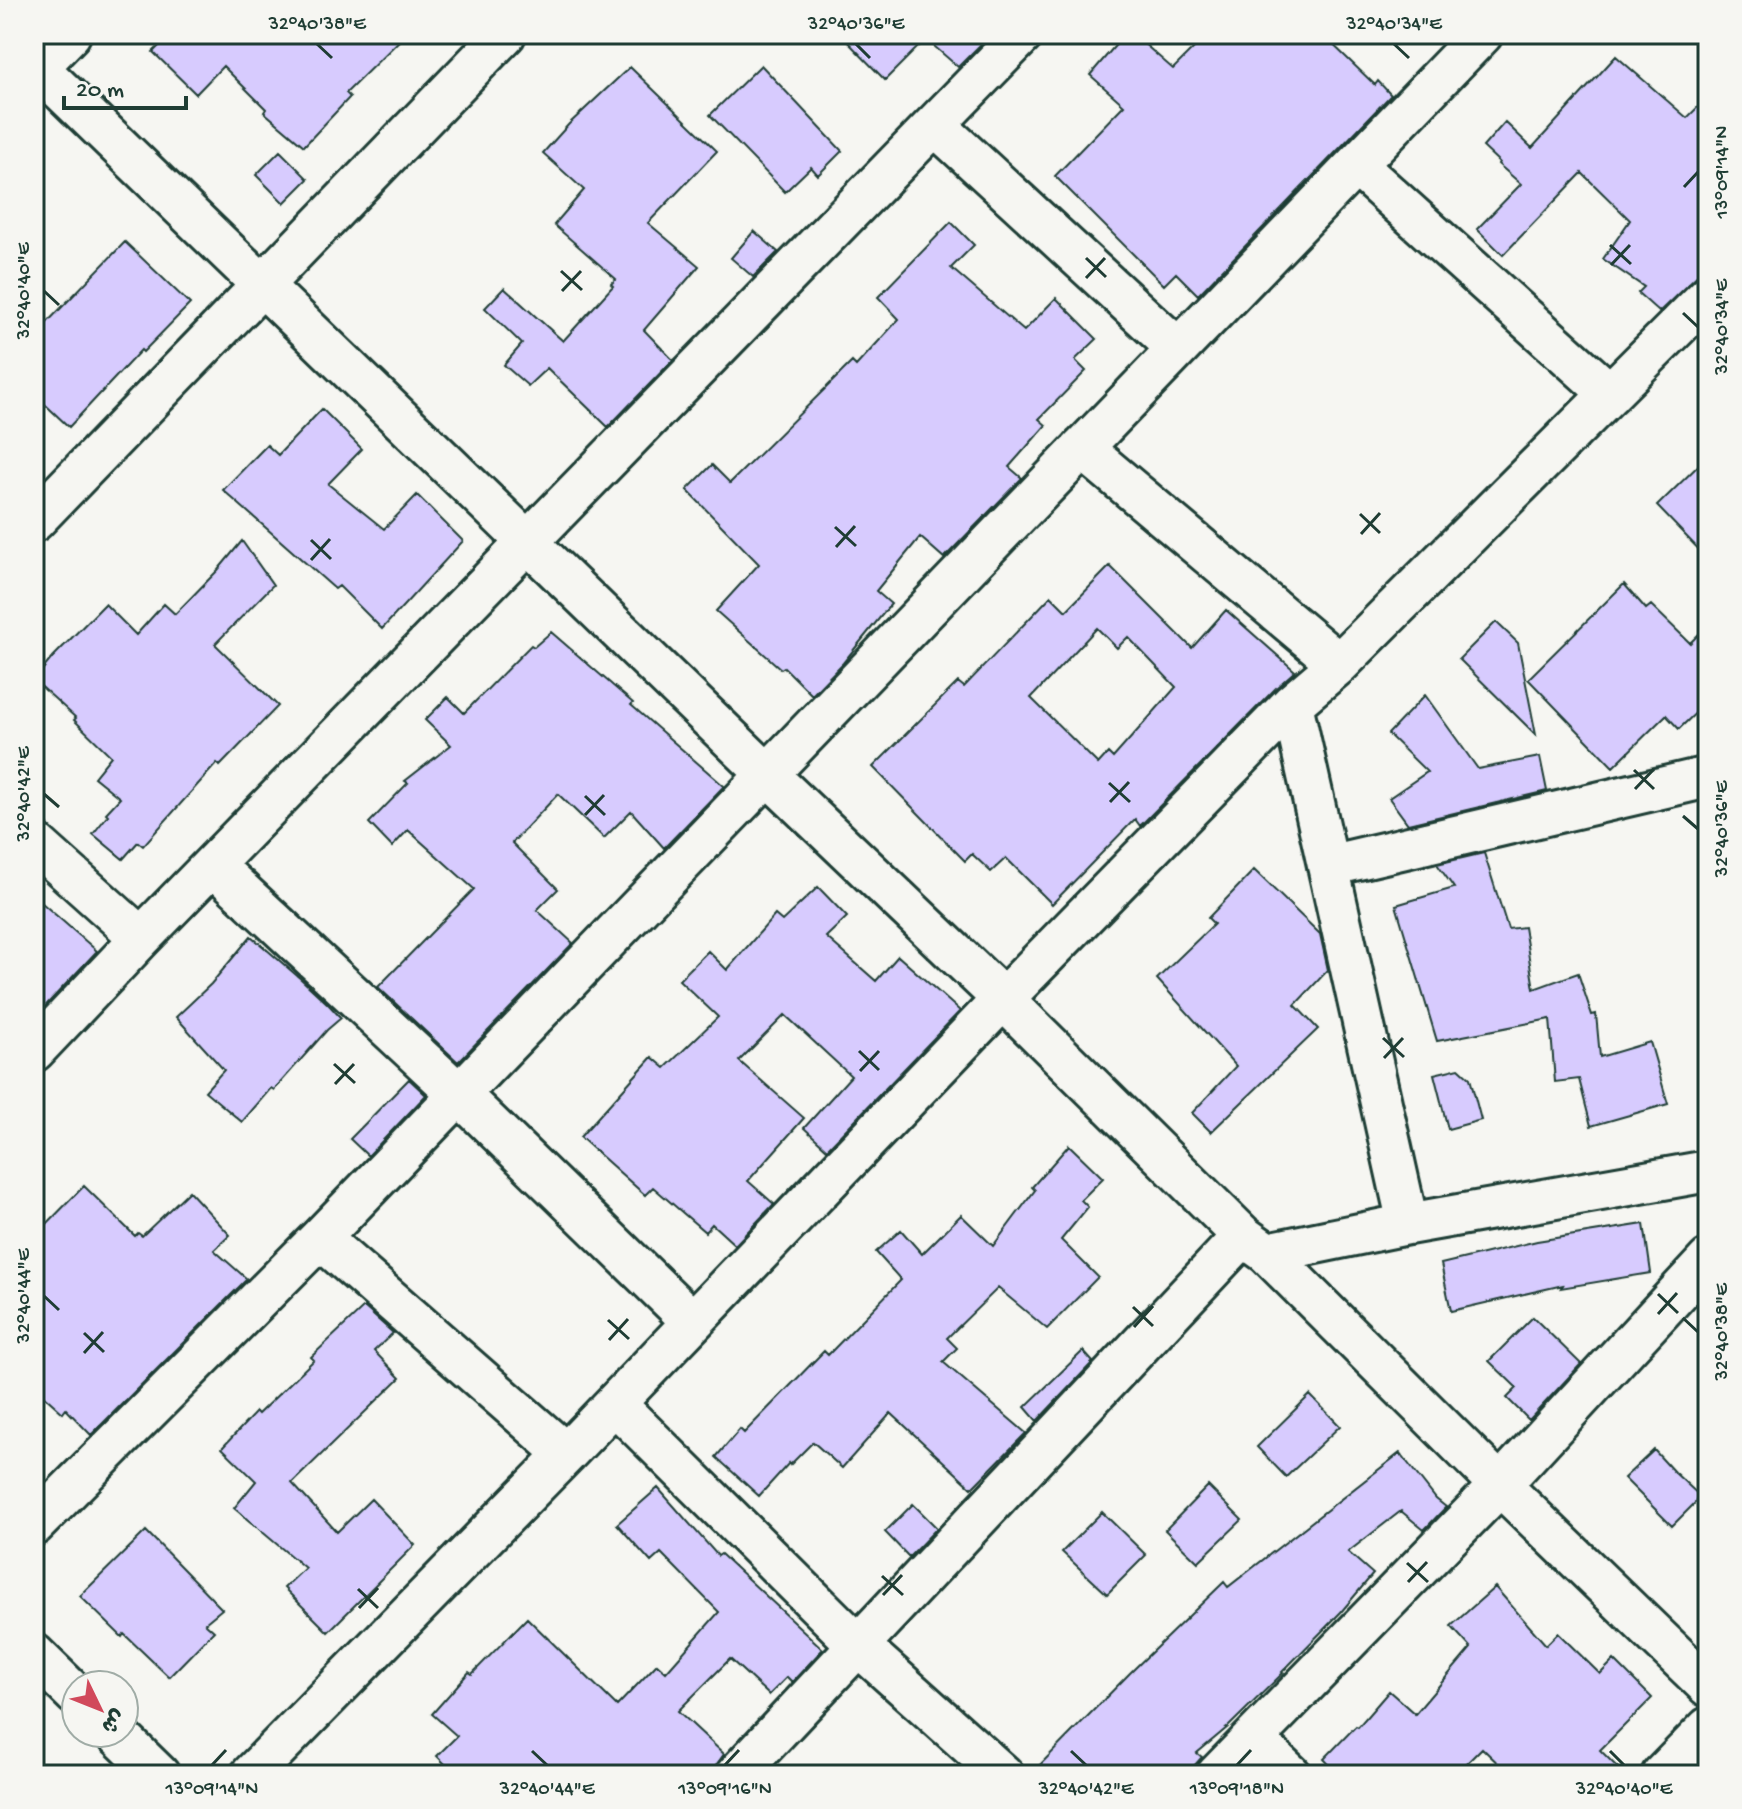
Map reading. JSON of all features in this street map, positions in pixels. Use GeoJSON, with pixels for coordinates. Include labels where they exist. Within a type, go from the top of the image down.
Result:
{"type":"FeatureCollection","features":[{"type":"Feature","properties":{"kind":"street"},"geometry":{"type":"LineString","coordinates":[[70,34],[35,67],[1003,999],[1708,1686]]}},
{"type":"Feature","properties":{"kind":"street"},"geometry":{"type":"LineString","coordinates":[[34,521],[505,34]]}},
{"type":"Feature","properties":{"kind":"street"},"geometry":{"type":"LineString","coordinates":[[34,1051],[1023,34]]}},
{"type":"Feature","properties":{"kind":"street"},"geometry":{"type":"LineString","coordinates":[[34,1525],[320,1238],[1482,34]]}},
{"type":"Feature","properties":{"kind":"street"},"geometry":{"type":"LineString","coordinates":[[935,125],[1178,349]]}},
{"type":"Feature","properties":{"kind":"street"},"geometry":{"type":"LineString","coordinates":[[1356,165],[1610,394]]}},
{"type":"Feature","properties":{"kind":"street"},"geometry":{"type":"LineString","coordinates":[[251,1775],[615,1404],[1003,999],[1292,704],[1339,664],[1610,394],[1701,317]]}},
{"type":"Feature","properties":{"kind":"street"},"geometry":{"type":"LineString","coordinates":[[1082,448],[1339,664]]}},
{"type":"Feature","properties":{"kind":"street"},"geometry":{"type":"LineString","coordinates":[[1292,704],[1408,1224]]}},
{"type":"Feature","properties":{"kind":"street"},"geometry":{"type":"LineString","coordinates":[[1328,866],[1708,777]]}},
{"type":"Feature","properties":{"kind":"street"},"geometry":{"type":"LineString","coordinates":[[34,842],[141,938]]}},
{"type":"Feature","properties":{"kind":"street"},"geometry":{"type":"LineString","coordinates":[[213,865],[459,1094],[692,1321]]}},
{"type":"Feature","properties":{"kind":"street"},"geometry":{"type":"LineString","coordinates":[[736,1775],[858,1645],[1255,1245],[1408,1224],[1708,1171]]}},
{"type":"Feature","properties":{"kind":"street"},"geometry":{"type":"LineString","coordinates":[[320,1238],[566,1454]]}},
{"type":"Feature","properties":{"kind":"street"},"geometry":{"type":"LineString","coordinates":[[1217,1775],[1500,1485],[1708,1260]]}},
{"type":"Feature","properties":{"kind":"street"},"geometry":{"type":"LineString","coordinates":[[615,1404],[858,1645],[1003,1775]]}},
{"type":"Feature","properties":{"kind":"street"},"geometry":{"type":"LineString","coordinates":[[34,1654],[60,1679]]}},
{"type":"Feature","properties":{"kind":"street"},"geometry":{"type":"LineString","coordinates":[[1662,1775],[1708,1728]]}},
{"type":"Feature","properties":{"kind":"street"},"geometry":{"type":"LineString","coordinates":[[1253,1739],[1291,1775]]}},
{"type":"Feature","properties":{"kind":"street"},"geometry":{"type":"LineString","coordinates":[[132,1749],[159,1775]]}},
{"type":"Feature","properties":{"kind":"building"},"geometry":{"type":"Polygon","coordinates":[[[171,34],[406,34],[346,93],[350,97],[304,146],[264,112],[266,109],[223,66],[196,94],[153,52],[171,34]]]}},
{"type":"Feature","properties":{"kind":"building"},"geometry":{"type":"Polygon","coordinates":[[[840,34],[991,34],[958,67],[926,39],[885,80],[840,34]]]}},
{"type":"Feature","properties":{"kind":"building"},"geometry":{"type":"Polygon","coordinates":[[[1125,34],[1133,34],[1173,69],[1208,34],[1322,34],[1375,85],[1378,81],[1391,95],[1198,295],[1176,273],[1164,285],[1055,176],[1124,105],[1090,75],[1125,34]]]}},
{"type":"Feature","properties":{"kind":"building"},"geometry":{"type":"Polygon","coordinates":[[[1616,56],[1687,118],[1708,97],[1708,265],[1659,312],[1638,293],[1644,287],[1603,259],[1630,220],[1582,173],[1503,255],[1477,229],[1521,184],[1483,147],[1505,122],[1532,148],[1616,56]]]}},
{"type":"Feature","properties":{"kind":"building"},"geometry":{"type":"Polygon","coordinates":[[[761,65],[842,151],[818,175],[811,167],[785,192],[710,115],[761,65]]]}},
{"type":"Feature","properties":{"kind":"building"},"geometry":{"type":"Polygon","coordinates":[[[630,67],[717,151],[648,223],[699,266],[644,330],[673,360],[608,427],[547,368],[528,386],[504,365],[522,344],[485,308],[504,288],[563,341],[613,286],[611,284],[616,279],[554,225],[584,190],[543,153],[630,67]]]}},
{"type":"Feature","properties":{"kind":"building"},"geometry":{"type":"Polygon","coordinates":[[[280,151],[308,179],[284,203],[256,175],[280,151]]]}},
{"type":"Feature","properties":{"kind":"building"},"geometry":{"type":"Polygon","coordinates":[[[951,222],[974,245],[951,268],[1024,331],[1056,298],[1097,339],[1075,360],[1086,371],[1039,419],[1046,425],[1009,467],[1022,478],[944,558],[920,537],[876,591],[891,604],[843,663],[812,695],[784,667],[781,669],[716,611],[759,564],[687,490],[712,465],[730,483],[852,362],[856,366],[899,319],[878,297],[951,222]]]}},
{"type":"Feature","properties":{"kind":"building"},"geometry":{"type":"Polygon","coordinates":[[[754,231],[778,252],[753,277],[731,258],[754,231]]]}},
{"type":"Feature","properties":{"kind":"building"},"geometry":{"type":"Polygon","coordinates":[[[125,242],[190,304],[143,352],[141,350],[69,427],[34,394],[34,336],[125,242]]]}},
{"type":"Feature","properties":{"kind":"building"},"geometry":{"type":"Polygon","coordinates":[[[322,409],[362,449],[328,484],[384,529],[417,495],[463,541],[382,629],[339,586],[335,589],[223,490],[267,445],[278,455],[322,409]]]}},
{"type":"Feature","properties":{"kind":"building"},"geometry":{"type":"Polygon","coordinates":[[[1708,456],[1708,559],[1657,506],[1708,456]]]}},
{"type":"Feature","properties":{"kind":"building"},"geometry":{"type":"Polygon","coordinates":[[[242,541],[273,585],[215,644],[278,706],[220,766],[217,763],[143,846],[138,842],[123,859],[93,834],[120,798],[94,777],[111,756],[74,720],[76,718],[34,680],[105,604],[136,635],[164,604],[175,614],[242,541]]]}},
{"type":"Feature","properties":{"kind":"building"},"geometry":{"type":"Polygon","coordinates":[[[1110,566],[1192,648],[1226,610],[1295,671],[1140,826],[1135,819],[1052,904],[1006,858],[991,872],[972,854],[965,861],[873,767],[958,682],[964,687],[1051,596],[1066,611],[1110,566]],[[1097,628],[1031,698],[1098,764],[1108,753],[1113,758],[1176,687],[1128,637],[1117,648],[1097,628]]]}},
{"type":"Feature","properties":{"kind":"building"},"geometry":{"type":"Polygon","coordinates":[[[1624,584],[1646,609],[1651,605],[1690,643],[1708,625],[1708,701],[1679,729],[1666,715],[1613,767],[1528,679],[1624,584]]]}},
{"type":"Feature","properties":{"kind":"building"},"geometry":{"type":"Polygon","coordinates":[[[1496,622],[1518,643],[1536,735],[1459,659],[1496,622]]]}},
{"type":"Feature","properties":{"kind":"building"},"geometry":{"type":"Polygon","coordinates":[[[551,632],[724,786],[664,848],[631,811],[604,838],[558,794],[512,843],[558,889],[537,910],[573,943],[458,1062],[378,987],[474,889],[408,830],[392,847],[369,823],[408,783],[405,781],[451,745],[425,720],[448,697],[464,713],[531,645],[534,647],[551,632]]]}},
{"type":"Feature","properties":{"kind":"building"},"geometry":{"type":"Polygon","coordinates":[[[1425,695],[1478,769],[1540,757],[1547,791],[1408,824],[1389,798],[1427,772],[1388,734],[1425,695]]]}},
{"type":"Feature","properties":{"kind":"building"},"geometry":{"type":"Polygon","coordinates":[[[1484,853],[1508,929],[1524,927],[1534,989],[1578,973],[1592,1015],[1596,1014],[1600,1057],[1650,1042],[1668,1104],[1591,1126],[1579,1079],[1555,1082],[1550,1019],[1437,1041],[1396,905],[1454,888],[1437,864],[1484,853]]]}},
{"type":"Feature","properties":{"kind":"building"},"geometry":{"type":"Polygon","coordinates":[[[1254,870],[1320,934],[1328,970],[1295,1005],[1318,1029],[1211,1132],[1192,1113],[1236,1066],[1157,979],[1214,924],[1208,918],[1254,870]]]}},
{"type":"Feature","properties":{"kind":"building"},"geometry":{"type":"Polygon","coordinates":[[[818,887],[847,917],[826,937],[876,981],[898,956],[960,1011],[827,1149],[804,1128],[851,1076],[785,1015],[739,1061],[804,1118],[748,1181],[774,1204],[735,1245],[712,1224],[705,1232],[653,1187],[645,1195],[580,1137],[652,1057],[665,1068],[718,1017],[679,980],[708,951],[727,970],[775,915],[782,921],[818,887]]]}},
{"type":"Feature","properties":{"kind":"building"},"geometry":{"type":"Polygon","coordinates":[[[34,896],[97,951],[34,1018],[34,896]]]}},
{"type":"Feature","properties":{"kind":"building"},"geometry":{"type":"Polygon","coordinates":[[[251,936],[341,1018],[274,1090],[271,1088],[242,1122],[205,1091],[224,1070],[176,1017],[211,984],[251,936]]]}},
{"type":"Feature","properties":{"kind":"building"},"geometry":{"type":"Polygon","coordinates":[[[1459,1068],[1470,1078],[1481,1120],[1448,1129],[1434,1074],[1459,1068]]]}},
{"type":"Feature","properties":{"kind":"building"},"geometry":{"type":"Polygon","coordinates":[[[409,1079],[426,1095],[368,1156],[350,1139],[409,1079]]]}},
{"type":"Feature","properties":{"kind":"building"},"geometry":{"type":"Polygon","coordinates":[[[1069,1145],[1103,1178],[1081,1200],[1088,1207],[1061,1240],[1098,1277],[1047,1329],[998,1288],[947,1338],[957,1348],[943,1362],[1026,1433],[972,1488],[891,1413],[842,1468],[813,1442],[759,1496],[716,1457],[740,1429],[744,1433],[824,1351],[828,1355],[901,1280],[876,1252],[901,1230],[922,1254],[961,1215],[993,1246],[1035,1190],[1032,1187],[1069,1145]]]}},
{"type":"Feature","properties":{"kind":"building"},"geometry":{"type":"Polygon","coordinates":[[[84,1186],[135,1236],[138,1233],[142,1236],[189,1191],[230,1235],[214,1250],[247,1279],[91,1435],[66,1409],[63,1413],[34,1387],[34,1237],[84,1186]]]}},
{"type":"Feature","properties":{"kind":"building"},"geometry":{"type":"Polygon","coordinates":[[[1644,1224],[1651,1273],[1561,1288],[1563,1285],[1451,1311],[1441,1264],[1537,1241],[1644,1224]]]}},
{"type":"Feature","properties":{"kind":"building"},"geometry":{"type":"Polygon","coordinates":[[[364,1307],[393,1333],[374,1351],[400,1378],[292,1483],[337,1532],[371,1499],[415,1545],[328,1632],[284,1588],[305,1568],[234,1508],[256,1481],[222,1448],[364,1307]]]}},
{"type":"Feature","properties":{"kind":"building"},"geometry":{"type":"Polygon","coordinates":[[[1533,1317],[1581,1364],[1529,1420],[1507,1398],[1517,1388],[1489,1361],[1533,1317]]]}},
{"type":"Feature","properties":{"kind":"building"},"geometry":{"type":"Polygon","coordinates":[[[1083,1351],[1093,1362],[1037,1421],[1025,1407],[1083,1351]]]}},
{"type":"Feature","properties":{"kind":"building"},"geometry":{"type":"Polygon","coordinates":[[[1310,1395],[1340,1426],[1286,1477],[1257,1447],[1310,1395]]]}},
{"type":"Feature","properties":{"kind":"building"},"geometry":{"type":"Polygon","coordinates":[[[1654,1450],[1701,1497],[1672,1526],[1624,1478],[1654,1450]]]}},
{"type":"Feature","properties":{"kind":"building"},"geometry":{"type":"Polygon","coordinates":[[[1400,1453],[1436,1499],[1446,1507],[1424,1530],[1401,1511],[1348,1552],[1373,1574],[1283,1673],[1197,1753],[1202,1757],[1186,1775],[1030,1775],[1224,1582],[1228,1587],[1400,1453]]]}},
{"type":"Feature","properties":{"kind":"building"},"geometry":{"type":"Polygon","coordinates":[[[1208,1486],[1242,1520],[1198,1562],[1165,1530],[1208,1486]]]}},
{"type":"Feature","properties":{"kind":"building"},"geometry":{"type":"Polygon","coordinates":[[[658,1488],[718,1556],[721,1554],[823,1649],[792,1682],[787,1677],[769,1695],[730,1659],[678,1711],[724,1754],[714,1769],[714,1775],[456,1775],[437,1756],[457,1736],[432,1714],[469,1672],[472,1674],[527,1618],[617,1706],[657,1664],[666,1672],[719,1612],[661,1553],[651,1562],[617,1524],[658,1488]]]}},
{"type":"Feature","properties":{"kind":"building"},"geometry":{"type":"Polygon","coordinates":[[[913,1504],[937,1528],[909,1557],[885,1532],[913,1504]]]}},
{"type":"Feature","properties":{"kind":"building"},"geometry":{"type":"Polygon","coordinates":[[[1102,1512],[1146,1555],[1107,1594],[1062,1552],[1102,1512]]]}},
{"type":"Feature","properties":{"kind":"building"},"geometry":{"type":"Polygon","coordinates":[[[146,1531],[222,1609],[205,1623],[214,1631],[169,1677],[80,1596],[146,1531]]]}},
{"type":"Feature","properties":{"kind":"building"},"geometry":{"type":"Polygon","coordinates":[[[1495,1587],[1546,1645],[1558,1633],[1600,1674],[1614,1660],[1652,1698],[1600,1750],[1625,1775],[1510,1775],[1482,1748],[1455,1775],[1339,1775],[1324,1759],[1358,1727],[1389,1691],[1415,1714],[1471,1648],[1451,1626],[1495,1587]]]}}]}
